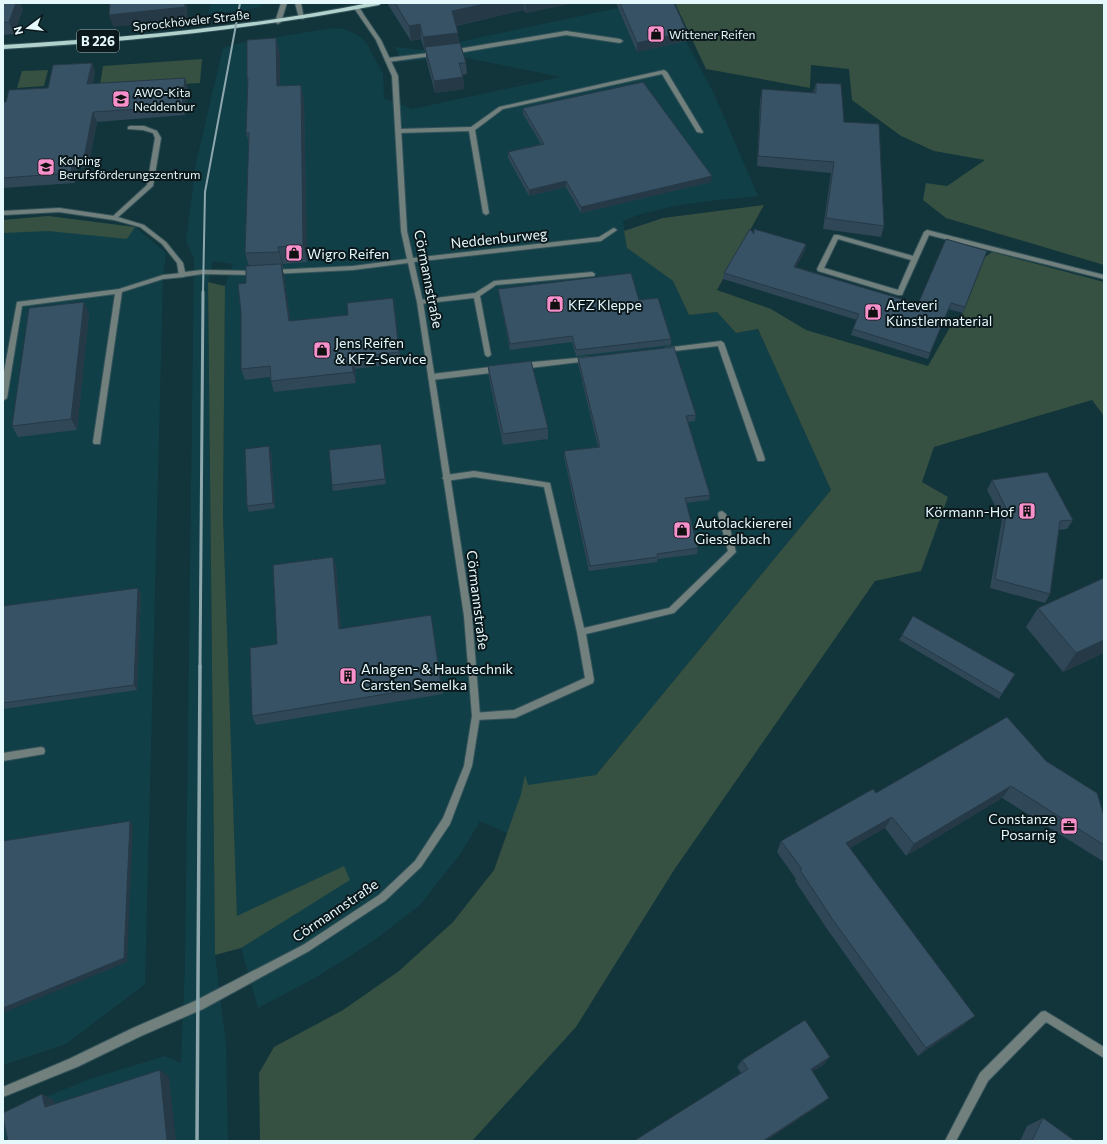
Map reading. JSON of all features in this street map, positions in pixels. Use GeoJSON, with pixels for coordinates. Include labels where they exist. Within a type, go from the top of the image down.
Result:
{"type":"FeatureCollection","features":[{"type":"Feature","properties":{"kind":"main road","name":"Sprockhöveler Straße"},"geometry":{"type":"LineString","coordinates":[[3,47],[139,37],[278,22],[379,3]]}},
{"type":"Feature","properties":{"kind":"street"},"geometry":{"type":"LineString","coordinates":[[278,22],[284,3]]}},
{"type":"Feature","properties":{"kind":"street"},"geometry":{"type":"LineString","coordinates":[[298,3],[302,18]]}},
{"type":"Feature","properties":{"kind":"street","name":"Cörmannstraße"},"geometry":{"type":"LineString","coordinates":[[3,1092],[73,1063],[137,1032],[199,1005],[306,948],[382,898],[418,864],[447,821],[468,766],[476,716],[468,616],[420,302],[404,231],[395,76],[368,22],[357,8]]}},
{"type":"Feature","properties":{"kind":"street"},"geometry":{"type":"LineString","coordinates":[[388,60],[469,50],[566,33],[620,41]]}},
{"type":"Feature","properties":{"kind":"street"},"geometry":{"type":"LineString","coordinates":[[398,131],[472,129],[502,108],[664,72],[700,132]]}},
{"type":"Feature","properties":{"kind":"street"},"geometry":{"type":"LineString","coordinates":[[114,218],[150,186],[158,138],[155,132],[150,130],[144,128],[130,128]]}},
{"type":"Feature","properties":{"kind":"street"},"geometry":{"type":"LineString","coordinates":[[472,129],[486,213]]}},
{"type":"Feature","properties":{"kind":"street"},"geometry":{"type":"LineString","coordinates":[[3,213],[59,210],[114,218],[142,226],[164,244],[180,263],[182,275]]}},
{"type":"Feature","properties":{"kind":"street","name":"Neddenburweg"},"geometry":{"type":"LineString","coordinates":[[3,398],[19,304],[119,290],[164,278],[202,272],[243,274],[353,268],[411,260],[601,240],[614,230]]}},
{"type":"Feature","properties":{"kind":"street"},"geometry":{"type":"LineString","coordinates":[[915,259],[836,236],[820,269],[900,293],[915,259],[926,232],[1104,277]]}},
{"type":"Feature","properties":{"kind":"street"},"geometry":{"type":"LineString","coordinates":[[420,302],[477,296],[494,283],[592,274]]}},
{"type":"Feature","properties":{"kind":"street"},"geometry":{"type":"LineString","coordinates":[[97,442],[119,290]]}},
{"type":"Feature","properties":{"kind":"street"},"geometry":{"type":"LineString","coordinates":[[477,296],[488,355]]}},
{"type":"Feature","properties":{"kind":"street"},"geometry":{"type":"LineString","coordinates":[[659,350],[721,343],[761,459]]}},
{"type":"Feature","properties":{"kind":"street"},"geometry":{"type":"LineString","coordinates":[[518,367],[596,358]]}},
{"type":"Feature","properties":{"kind":"street"},"geometry":{"type":"LineString","coordinates":[[432,377],[510,368]]}},
{"type":"Feature","properties":{"kind":"street"},"geometry":{"type":"LineString","coordinates":[[446,478],[474,474],[547,486],[590,680],[515,714],[476,716]]}},
{"type":"Feature","properties":{"kind":"street"},"geometry":{"type":"LineString","coordinates":[[580,632],[672,611],[732,552],[722,514]]}},
{"type":"Feature","properties":{"kind":"street"},"geometry":{"type":"LineString","coordinates":[[3,756],[41,751]]}},
{"type":"Feature","properties":{"kind":"street"},"geometry":{"type":"LineString","coordinates":[[950,1141],[984,1077],[1045,1016],[1104,1053]]}},
{"type":"Feature","properties":{"kind":"shaded area"},"geometry":{"type":"Polygon","coordinates":[[[211,3],[266,3],[259,7],[246,10],[208,14],[211,3]]]}},
{"type":"Feature","properties":{"kind":"shaded area"},"geometry":{"type":"Polygon","coordinates":[[[641,3],[686,41],[714,94],[758,196],[674,206],[641,214],[623,221],[627,248],[673,281],[689,315],[717,312],[736,333],[758,329],[831,490],[596,775],[507,833],[480,821],[461,853],[420,905],[372,942],[315,978],[258,1008],[241,948],[237,917],[223,516],[225,286],[233,264],[213,261],[208,282],[215,955],[226,1045],[228,1141],[3,1141],[3,1114],[90,1079],[165,1056],[181,1063],[185,964],[194,259],[186,241],[196,163],[223,48],[240,43],[333,28],[344,29],[358,35],[366,42],[383,74],[384,98],[412,109],[561,77],[457,56],[403,62],[395,47],[422,50],[641,3]]]}},
{"type":"Feature","properties":{"kind":"shaded area"},"geometry":{"type":"Polygon","coordinates":[[[48,216],[135,227],[166,253],[163,277],[145,984],[66,1044],[3,1065],[3,220],[48,216]]]}},
{"type":"Feature","properties":{"kind":"green space"},"geometry":{"type":"Polygon","coordinates":[[[675,3],[1104,3],[1104,265],[946,218],[923,200],[926,183],[947,186],[985,160],[934,151],[901,136],[852,100],[849,69],[811,65],[810,88],[706,69],[675,3]]]}},
{"type":"Feature","properties":{"kind":"green space"},"geometry":{"type":"Polygon","coordinates":[[[202,59],[200,83],[170,85],[100,85],[103,66],[202,59]]]}},
{"type":"Feature","properties":{"kind":"green space"},"geometry":{"type":"Polygon","coordinates":[[[48,70],[44,86],[17,88],[22,71],[48,70]]]}},
{"type":"Feature","properties":{"kind":"green space"},"geometry":{"type":"Polygon","coordinates":[[[764,205],[717,290],[771,309],[806,330],[928,366],[953,322],[963,313],[985,257],[992,252],[1104,282],[1104,416],[1092,400],[934,447],[922,482],[948,497],[921,571],[875,581],[674,870],[576,1027],[472,1141],[260,1141],[259,1073],[274,1047],[343,1010],[399,971],[453,922],[494,870],[521,794],[525,775],[528,785],[596,775],[831,490],[758,329],[736,333],[717,312],[689,315],[673,281],[627,248],[624,231],[663,218],[764,205]]]}},
{"type":"Feature","properties":{"kind":"green space"},"geometry":{"type":"Polygon","coordinates":[[[48,216],[135,227],[127,239],[48,231],[3,233],[3,220],[48,216]]]}},
{"type":"Feature","properties":{"kind":"green space"},"geometry":{"type":"Polygon","coordinates":[[[208,282],[225,286],[223,516],[237,916],[344,866],[350,880],[241,948],[215,955],[208,282]]]}},
{"type":"Feature","properties":{"kind":"building"},"geometry":{"type":"Polygon","coordinates":[[[3,3],[16,3],[9,22],[3,23],[3,3]]]}},
{"type":"Feature","properties":{"kind":"building"},"geometry":{"type":"Polygon","coordinates":[[[110,3],[185,3],[185,7],[109,15],[110,3]]]}},
{"type":"Feature","properties":{"kind":"building"},"geometry":{"type":"Polygon","coordinates":[[[395,3],[489,3],[452,11],[458,33],[423,37],[420,24],[409,26],[395,3]]]}},
{"type":"Feature","properties":{"kind":"building"},"geometry":{"type":"Polygon","coordinates":[[[620,3],[674,3],[687,32],[637,43],[620,3]]]}},
{"type":"Feature","properties":{"kind":"building"},"geometry":{"type":"Polygon","coordinates":[[[276,38],[277,86],[301,85],[303,245],[278,247],[279,252],[245,253],[249,133],[246,133],[248,78],[247,40],[276,38]]]}},
{"type":"Feature","properties":{"kind":"building"},"geometry":{"type":"Polygon","coordinates":[[[460,43],[466,63],[459,63],[463,77],[434,81],[425,47],[460,43]]]}},
{"type":"Feature","properties":{"kind":"building"},"geometry":{"type":"Polygon","coordinates":[[[92,63],[87,84],[185,78],[182,106],[93,112],[84,158],[73,158],[71,173],[3,178],[3,102],[6,102],[9,90],[48,88],[53,65],[92,63]]]}},
{"type":"Feature","properties":{"kind":"building"},"geometry":{"type":"Polygon","coordinates":[[[643,82],[712,176],[581,207],[566,181],[529,190],[508,152],[544,144],[523,108],[643,82]]]}},
{"type":"Feature","properties":{"kind":"building"},"geometry":{"type":"Polygon","coordinates":[[[816,83],[841,84],[844,122],[879,124],[884,226],[826,218],[834,162],[758,156],[762,89],[816,93],[816,83]]]}},
{"type":"Feature","properties":{"kind":"building"},"geometry":{"type":"Polygon","coordinates":[[[750,229],[754,234],[754,229],[806,244],[794,267],[918,304],[946,239],[987,251],[965,307],[951,303],[930,353],[853,329],[859,314],[724,273],[750,229]]]}},
{"type":"Feature","properties":{"kind":"building"},"geometry":{"type":"Polygon","coordinates":[[[281,264],[289,321],[348,315],[347,303],[393,298],[399,352],[352,357],[353,372],[271,381],[270,366],[241,369],[241,312],[238,284],[246,283],[246,266],[281,264]]]}},
{"type":"Feature","properties":{"kind":"building"},"geometry":{"type":"Polygon","coordinates":[[[631,273],[639,300],[658,298],[671,339],[576,350],[572,336],[510,344],[498,289],[631,273]]]}},
{"type":"Feature","properties":{"kind":"building"},"geometry":{"type":"Polygon","coordinates":[[[84,302],[71,419],[12,426],[29,308],[84,302]]]}},
{"type":"Feature","properties":{"kind":"building"},"geometry":{"type":"Polygon","coordinates":[[[674,347],[696,415],[686,416],[710,495],[685,498],[698,548],[657,554],[658,557],[590,566],[564,451],[600,447],[578,358],[674,347]]]}},
{"type":"Feature","properties":{"kind":"building"},"geometry":{"type":"Polygon","coordinates":[[[531,361],[548,428],[503,434],[488,366],[531,361]]]}},
{"type":"Feature","properties":{"kind":"building"},"geometry":{"type":"Polygon","coordinates":[[[381,444],[385,479],[332,485],[329,450],[381,444]]]}},
{"type":"Feature","properties":{"kind":"building"},"geometry":{"type":"Polygon","coordinates":[[[269,446],[273,503],[247,506],[245,449],[269,446]]]}},
{"type":"Feature","properties":{"kind":"building"},"geometry":{"type":"Polygon","coordinates":[[[1047,472],[1073,520],[1060,521],[1050,594],[995,579],[1007,510],[992,480],[1047,472]]]}},
{"type":"Feature","properties":{"kind":"building","name":"Anlagen- & Haustechnik Carsten Semelka"},"geometry":{"type":"Polygon","coordinates":[[[333,557],[339,629],[431,615],[441,685],[252,716],[250,648],[277,644],[273,565],[333,557]]]}},
{"type":"Feature","properties":{"kind":"building"},"geometry":{"type":"Polygon","coordinates":[[[1104,578],[1104,640],[1076,653],[1038,608],[1104,578]]]}},
{"type":"Feature","properties":{"kind":"building"},"geometry":{"type":"Polygon","coordinates":[[[138,588],[134,685],[3,703],[3,606],[138,588]]]}},
{"type":"Feature","properties":{"kind":"building"},"geometry":{"type":"Polygon","coordinates":[[[913,616],[1015,674],[1002,694],[902,635],[913,616]]]}},
{"type":"Feature","properties":{"kind":"building"},"geometry":{"type":"Polygon","coordinates":[[[1007,717],[1046,761],[1097,793],[1104,816],[1104,845],[1011,786],[914,844],[892,817],[846,843],[975,1016],[926,1048],[833,920],[800,870],[802,869],[781,841],[873,789],[876,793],[1007,717]]]}},
{"type":"Feature","properties":{"kind":"building"},"geometry":{"type":"Polygon","coordinates":[[[130,821],[124,958],[3,1008],[3,841],[130,821]]]}},
{"type":"Feature","properties":{"kind":"building"},"geometry":{"type":"Polygon","coordinates":[[[805,1020],[830,1057],[811,1069],[829,1098],[763,1141],[634,1141],[748,1069],[742,1060],[805,1020]]]}},
{"type":"Feature","properties":{"kind":"building"},"geometry":{"type":"Polygon","coordinates":[[[160,1070],[167,1141],[8,1141],[3,1113],[42,1094],[45,1107],[160,1070]]]}},
{"type":"Feature","properties":{"kind":"building"},"geometry":{"type":"Polygon","coordinates":[[[1043,1118],[1075,1141],[1032,1141],[1043,1118]]]}},
{"type":"Feature","properties":{"kind":"railway"},"geometry":{"type":"LineString","coordinates":[[203,293],[205,192],[240,3]]}},
{"type":"Feature","properties":{"kind":"railway"},"geometry":{"type":"LineString","coordinates":[[200,667],[203,292]]}},
{"type":"Feature","properties":{"kind":"railway"},"geometry":{"type":"LineString","coordinates":[[197,1141],[200,666]]}},
{"type":"Feature","properties":{"kind":"place","name":"Wittener Reifen"},"geometry":{"type":"Point","coordinates":[656,34]}},
{"type":"Feature","properties":{"kind":"place","name":"AWO-Kita Neddenbur"},"geometry":{"type":"Point","coordinates":[121,99]}},
{"type":"Feature","properties":{"kind":"place","name":"Kolping Berufsförderungszentrum"},"geometry":{"type":"Point","coordinates":[46,167]}},
{"type":"Feature","properties":{"kind":"place","name":"Wigro Reifen"},"geometry":{"type":"Point","coordinates":[294,253]}},
{"type":"Feature","properties":{"kind":"place","name":"KFZ Kleppe"},"geometry":{"type":"Point","coordinates":[555,304]}},
{"type":"Feature","properties":{"kind":"place","name":"Arteveri Künstlermaterial"},"geometry":{"type":"Point","coordinates":[873,312]}},
{"type":"Feature","properties":{"kind":"place","name":"Jens Reifen & KFZ-Service"},"geometry":{"type":"Point","coordinates":[322,350]}},
{"type":"Feature","properties":{"kind":"place","name":"Körmann-Hof"},"geometry":{"type":"Point","coordinates":[1027,511]}},
{"type":"Feature","properties":{"kind":"place","name":"Autolackiererei Giesselbach"},"geometry":{"type":"Point","coordinates":[682,530]}},
{"type":"Feature","properties":{"kind":"place","name":"Anlagen- & Haustechnik Carsten Semelka"},"geometry":{"type":"Point","coordinates":[348,676]}},
{"type":"Feature","properties":{"kind":"place","name":"Constanze Posarnig"},"geometry":{"type":"Point","coordinates":[1069,826]}}]}
